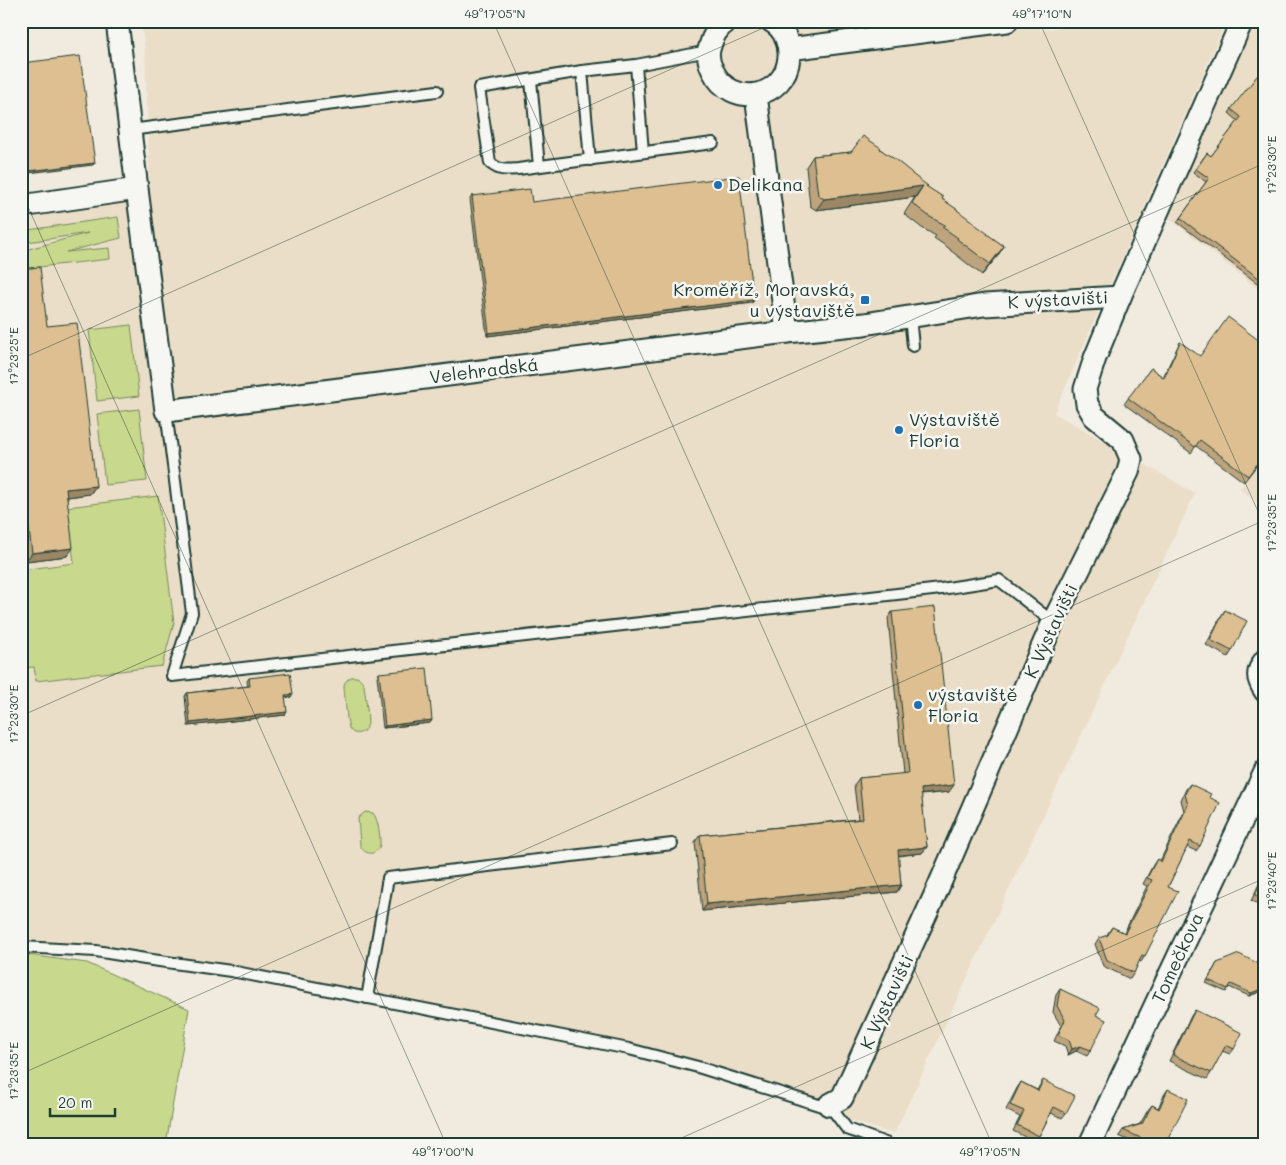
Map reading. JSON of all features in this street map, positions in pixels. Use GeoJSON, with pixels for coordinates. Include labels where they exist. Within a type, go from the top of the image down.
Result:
{"type":"FeatureCollection","features":[{"type":"Feature","properties":{"kind":"street"},"geometry":{"type":"LineString","coordinates":[[117,21],[166,411]]}},
{"type":"Feature","properties":{"kind":"street"},"geometry":{"type":"LineString","coordinates":[[727,21],[721,25],[712,37],[708,51],[710,66],[716,79],[728,89],[741,95],[756,95],[770,89],[782,79],[788,65],[789,49],[785,35],[771,21]]}},
{"type":"Feature","properties":{"kind":"street"},"geometry":{"type":"LineString","coordinates":[[789,49],[1007,21]]}},
{"type":"Feature","properties":{"kind":"street","name":"K výstavišti"},"geometry":{"type":"LineString","coordinates":[[786,332],[864,324],[984,305],[1120,297],[1242,21]]}},
{"type":"Feature","properties":{"kind":"street"},"geometry":{"type":"LineString","coordinates":[[756,95],[786,332]]}},
{"type":"Feature","properties":{"kind":"street"},"geometry":{"type":"LineString","coordinates":[[21,206],[137,189]]}},
{"type":"Feature","properties":{"kind":"street","name":"K Výstavišti"},"geometry":{"type":"LineString","coordinates":[[829,1105],[842,1098],[846,1090],[934,897],[1053,622],[1128,472],[1131,460],[1123,440],[1094,416],[1087,404],[1085,389],[1095,358],[1120,297]]}},
{"type":"Feature","properties":{"kind":"street","name":"Velehradská"},"geometry":{"type":"LineString","coordinates":[[166,411],[786,332]]}},
{"type":"Feature","properties":{"kind":"street"},"geometry":{"type":"LineString","coordinates":[[1265,660],[1259,668],[1258,681],[1265,691]]}},
{"type":"Feature","properties":{"kind":"street","name":"Tomečkova"},"geometry":{"type":"LineString","coordinates":[[1090,1144],[1265,772]]}},
{"type":"Feature","properties":{"kind":"lane"},"geometry":{"type":"LineString","coordinates":[[708,51],[636,65],[582,71],[479,88],[490,163],[497,168],[507,170],[713,143]]}},
{"type":"Feature","properties":{"kind":"lane"},"geometry":{"type":"LineString","coordinates":[[636,65],[643,152]]}},
{"type":"Feature","properties":{"kind":"lane"},"geometry":{"type":"LineString","coordinates":[[582,71],[590,160]]}},
{"type":"Feature","properties":{"kind":"lane"},"geometry":{"type":"LineString","coordinates":[[531,80],[539,166]]}},
{"type":"Feature","properties":{"kind":"lane"},"geometry":{"type":"LineString","coordinates":[[130,130],[437,91]]}},
{"type":"Feature","properties":{"kind":"lane"},"geometry":{"type":"LineString","coordinates":[[910,317],[913,346]]}},
{"type":"Feature","properties":{"kind":"lane"},"geometry":{"type":"LineString","coordinates":[[166,411],[192,613],[172,676],[941,589],[999,580],[1053,622]]}},
{"type":"Feature","properties":{"kind":"lane"},"geometry":{"type":"LineString","coordinates":[[367,998],[388,878],[672,844]]}},
{"type":"Feature","properties":{"kind":"lane"},"geometry":{"type":"LineString","coordinates":[[21,947],[96,951],[145,960],[231,971],[629,1049],[698,1067],[822,1106],[829,1105],[847,1129],[888,1144]]}},
{"type":"Feature","properties":{"kind":"shaded area"},"geometry":{"type":"Polygon","coordinates":[[[141,21],[1039,21],[1040,30],[1110,21],[1216,21],[1218,23],[1221,33],[1054,413],[1195,493],[894,1134],[631,1056],[301,990],[21,943],[21,216],[150,196],[145,51],[141,21]]]}},
{"type":"Feature","properties":{"kind":"shaded area"},"geometry":{"type":"Polygon","coordinates":[[[1252,21],[1265,21],[1265,295],[1164,214],[1252,21]]]}},
{"type":"Feature","properties":{"kind":"shaded area"},"geometry":{"type":"Polygon","coordinates":[[[1265,457],[1265,509],[1240,489],[1265,457]]]}},
{"type":"Feature","properties":{"kind":"green space"},"geometry":{"type":"Polygon","coordinates":[[[118,217],[121,238],[66,252],[109,248],[110,259],[21,269],[21,251],[88,233],[21,243],[21,231],[118,217]]]}},
{"type":"Feature","properties":{"kind":"green space"},"geometry":{"type":"Polygon","coordinates":[[[131,325],[139,396],[97,401],[89,330],[131,325]]]}},
{"type":"Feature","properties":{"kind":"green space"},"geometry":{"type":"Polygon","coordinates":[[[139,409],[147,481],[105,485],[97,414],[139,409]]]}},
{"type":"Feature","properties":{"kind":"green space"},"geometry":{"type":"Polygon","coordinates":[[[158,496],[174,623],[162,666],[36,681],[34,667],[21,668],[21,570],[74,563],[67,507],[158,496]]]}},
{"type":"Feature","properties":{"kind":"green space"},"geometry":{"type":"Polygon","coordinates":[[[351,677],[359,678],[364,684],[368,723],[363,732],[360,733],[351,731],[347,720],[344,685],[351,677]]]}},
{"type":"Feature","properties":{"kind":"green space"},"geometry":{"type":"Polygon","coordinates":[[[365,812],[373,813],[379,830],[379,848],[371,853],[366,852],[360,845],[358,818],[365,812]]]}},
{"type":"Feature","properties":{"kind":"green space"},"geometry":{"type":"Polygon","coordinates":[[[21,954],[87,963],[189,1009],[166,1144],[21,1144],[21,954]]]}},
{"type":"Feature","properties":{"kind":"building"},"geometry":{"type":"Polygon","coordinates":[[[80,56],[95,163],[21,172],[21,63],[80,56]]]}},
{"type":"Feature","properties":{"kind":"building"},"geometry":{"type":"Polygon","coordinates":[[[1265,66],[1265,283],[1180,218],[1209,178],[1196,169],[1207,153],[1211,156],[1241,117],[1231,109],[1265,66]]]}},
{"type":"Feature","properties":{"kind":"building"},"geometry":{"type":"Polygon","coordinates":[[[863,136],[881,148],[928,186],[926,186],[943,197],[942,199],[1004,246],[990,264],[942,227],[945,225],[930,217],[912,203],[923,186],[824,199],[818,195],[813,156],[851,152],[863,136]]]}},
{"type":"Feature","properties":{"kind":"building"},"geometry":{"type":"Polygon","coordinates":[[[739,176],[754,300],[489,333],[472,196],[530,189],[532,202],[739,176]]]}},
{"type":"Feature","properties":{"kind":"building"},"geometry":{"type":"Polygon","coordinates":[[[40,267],[47,326],[77,323],[96,486],[66,489],[73,548],[32,553],[21,466],[21,269],[40,267]]]}},
{"type":"Feature","properties":{"kind":"building"},"geometry":{"type":"Polygon","coordinates":[[[1228,317],[1265,345],[1265,400],[1263,403],[1265,405],[1265,454],[1248,476],[1200,440],[1195,447],[1128,398],[1151,368],[1164,378],[1180,342],[1200,356],[1228,317]]]}},
{"type":"Feature","properties":{"kind":"building"},"geometry":{"type":"Polygon","coordinates":[[[935,607],[954,785],[921,789],[927,847],[898,850],[901,885],[707,904],[700,835],[863,819],[859,778],[908,773],[892,612],[935,607]]]}},
{"type":"Feature","properties":{"kind":"building"},"geometry":{"type":"Polygon","coordinates":[[[1225,610],[1247,621],[1232,651],[1210,640],[1225,610]]]}},
{"type":"Feature","properties":{"kind":"building"},"geometry":{"type":"Polygon","coordinates":[[[427,668],[432,720],[385,726],[379,673],[427,668]]]}},
{"type":"Feature","properties":{"kind":"building"},"geometry":{"type":"Polygon","coordinates":[[[290,673],[293,694],[285,695],[287,712],[190,723],[187,693],[250,686],[249,678],[290,673]]]}},
{"type":"Feature","properties":{"kind":"building"},"geometry":{"type":"Polygon","coordinates":[[[1190,784],[1211,794],[1209,797],[1220,803],[1200,846],[1190,841],[1168,887],[1178,891],[1145,956],[1142,955],[1134,973],[1107,960],[1099,938],[1108,935],[1112,927],[1125,933],[1152,880],[1147,878],[1157,859],[1161,862],[1188,805],[1185,794],[1190,784]]]}},
{"type":"Feature","properties":{"kind":"building"},"geometry":{"type":"Polygon","coordinates":[[[1265,874],[1265,900],[1255,895],[1265,874]]]}},
{"type":"Feature","properties":{"kind":"building"},"geometry":{"type":"Polygon","coordinates":[[[1239,954],[1263,966],[1265,970],[1265,988],[1251,993],[1231,984],[1228,989],[1208,980],[1217,963],[1239,954]]]}},
{"type":"Feature","properties":{"kind":"building"},"geometry":{"type":"Polygon","coordinates":[[[1060,989],[1100,1008],[1096,1015],[1106,1020],[1091,1050],[1080,1046],[1072,1049],[1069,1040],[1058,1035],[1065,1020],[1057,1006],[1060,989]]]}},
{"type":"Feature","properties":{"kind":"building"},"geometry":{"type":"Polygon","coordinates":[[[1195,1010],[1242,1033],[1234,1049],[1226,1045],[1211,1073],[1173,1055],[1195,1010]]]}},
{"type":"Feature","properties":{"kind":"building"},"geometry":{"type":"Polygon","coordinates":[[[1043,1080],[1075,1096],[1066,1113],[1054,1107],[1039,1136],[1017,1125],[1024,1111],[1010,1105],[1021,1082],[1038,1091],[1043,1080]]]}},
{"type":"Feature","properties":{"kind":"building"},"geometry":{"type":"Polygon","coordinates":[[[1168,1089],[1188,1099],[1168,1139],[1171,1140],[1170,1144],[1142,1144],[1143,1139],[1123,1130],[1142,1124],[1152,1105],[1159,1109],[1168,1089]]]}},
{"type":"Feature","properties":{"kind":"place","name":"Delikana"},"geometry":{"type":"Point","coordinates":[718,185]}},
{"type":"Feature","properties":{"kind":"place","name":"Kroměříž, Moravská, u výstaviště"},"geometry":{"type":"Point","coordinates":[865,300]}},
{"type":"Feature","properties":{"kind":"place","name":"Výstaviště Floria"},"geometry":{"type":"Point","coordinates":[899,430]}},
{"type":"Feature","properties":{"kind":"place","name":"výstaviště Floria"},"geometry":{"type":"Point","coordinates":[918,705]}}]}
